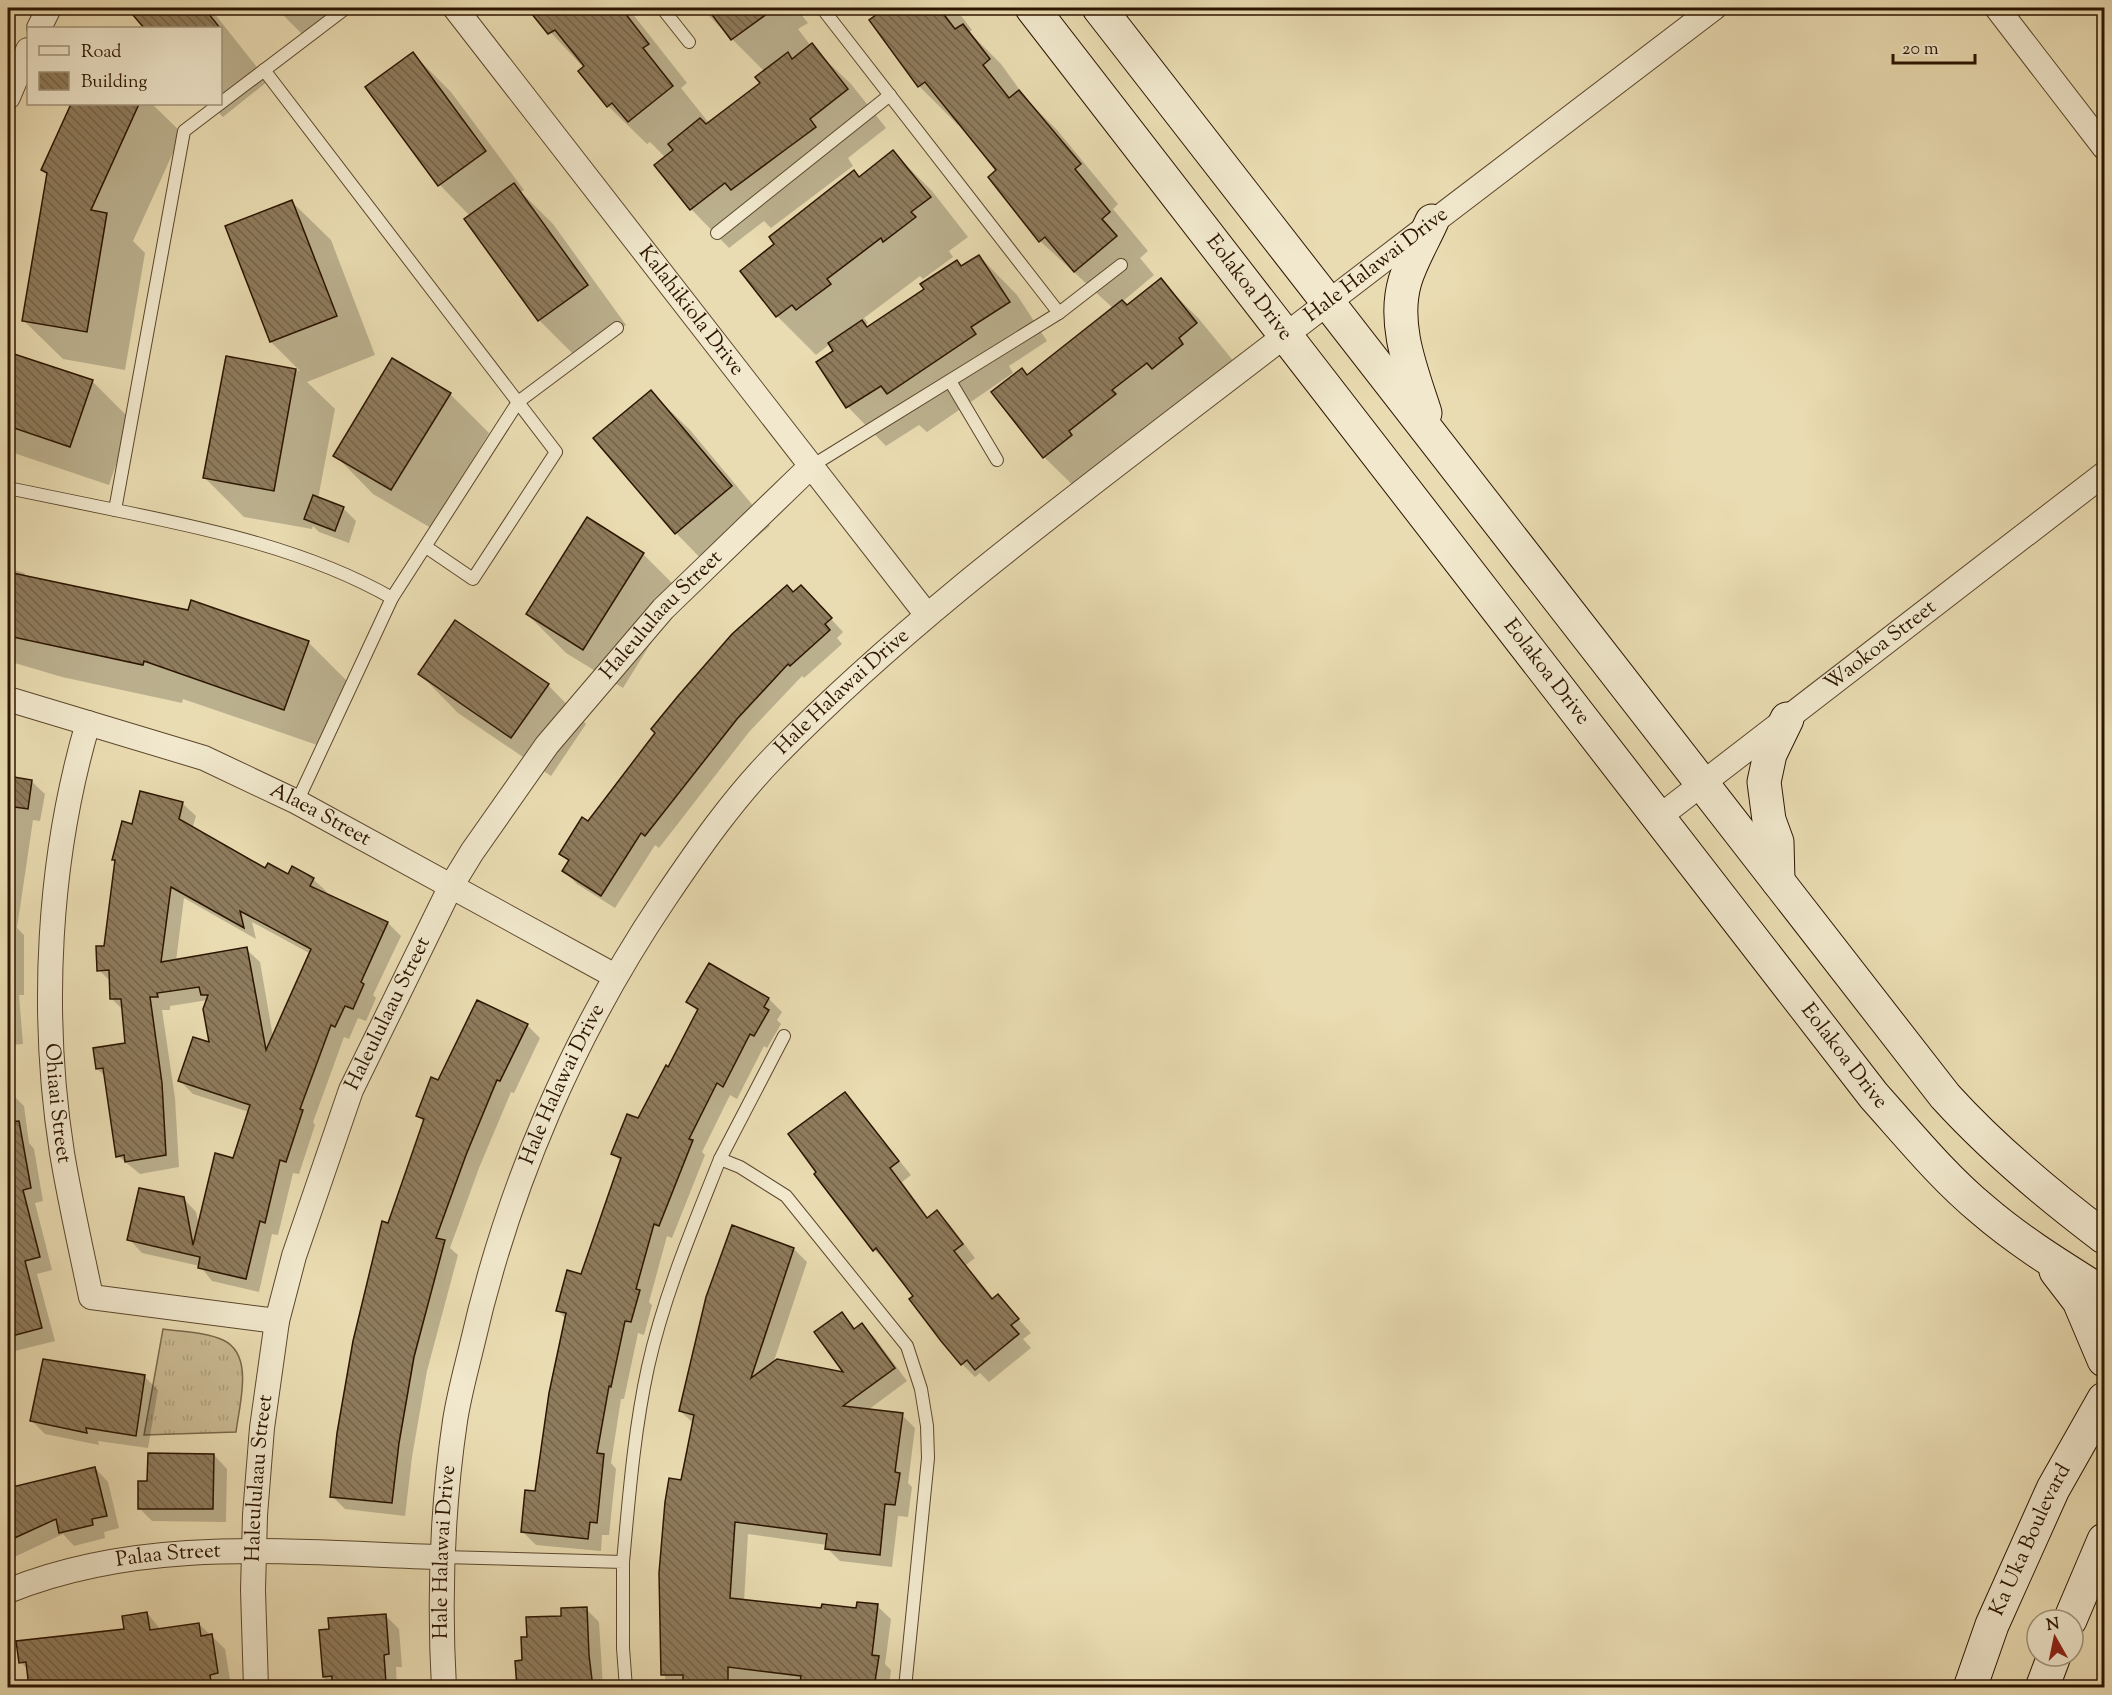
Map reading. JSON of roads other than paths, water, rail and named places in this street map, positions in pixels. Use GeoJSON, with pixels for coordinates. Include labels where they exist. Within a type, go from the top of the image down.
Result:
{"type":"FeatureCollection","features":[{"type":"Feature","properties":{"kind":"street"},"geometry":{"type":"LineString","coordinates":[[40,27],[49,8]]}},
{"type":"Feature","properties":{"kind":"street","name":"Kalahikiola Drive"},"geometry":{"type":"LineString","coordinates":[[455,8],[927,615]]}},
{"type":"Feature","properties":{"kind":"street","name":"Eolakoa Drive"},"geometry":{"type":"LineString","coordinates":[[1032,8],[1874,1096],[1926,1154],[1982,1210],[2046,1258],[2104,1294]]}},
{"type":"Feature","properties":{"kind":"street"},"geometry":{"type":"LineString","coordinates":[[1099,8],[1945,1096],[1984,1139],[2099,1230]]}},
{"type":"Feature","properties":{"kind":"street","name":"Hale Halawai Drive"},"geometry":{"type":"LineString","coordinates":[[444,1688],[441,1628],[443,1557],[455,1418],[488,1274],[521,1178],[562,1082],[615,976],[697,851],[770,761],[927,615],[1432,221],[1714,8]]}},
{"type":"Feature","properties":{"kind":"street"},"geometry":{"type":"LineString","coordinates":[[1996,8],[2104,147]]}},
{"type":"Feature","properties":{"kind":"street"},"geometry":{"type":"LineString","coordinates":[[8,97],[27,52]]}},
{"type":"Feature","properties":{"kind":"street"},"geometry":{"type":"LineString","coordinates":[[1432,221],[1405,280],[1401,317],[1409,364],[1432,435]]}},
{"type":"Feature","properties":{"kind":"street","name":"Haleululaau Street"},"geometry":{"type":"LineString","coordinates":[[256,1688],[254,1551],[262,1428],[277,1321],[294,1256],[351,1090],[450,888],[472,852],[547,745],[647,627],[810,467]]}},
{"type":"Feature","properties":{"kind":"street","name":"Waokoa Street"},"geometry":{"type":"LineString","coordinates":[[1659,817],[2104,474]]}},
{"type":"Feature","properties":{"kind":"street","name":"Alaea Street"},"geometry":{"type":"LineString","coordinates":[[8,699],[204,758],[297,802],[450,888],[615,976]]}},
{"type":"Feature","properties":{"kind":"street"},"geometry":{"type":"LineString","coordinates":[[1778,881],[1777,842],[1769,820],[1764,782],[1770,754],[1787,719]]}},
{"type":"Feature","properties":{"kind":"street","name":"Ohiaai Street"},"geometry":{"type":"LineString","coordinates":[[88,723],[77,758],[59,866],[52,942],[51,1012],[54,1078],[62,1153],[91,1297],[277,1321]]}},
{"type":"Feature","properties":{"kind":"street"},"geometry":{"type":"LineString","coordinates":[[2046,1258],[2079,1301],[2104,1360]]}},
{"type":"Feature","properties":{"kind":"street","name":"Ka Uka Boulevard"},"geometry":{"type":"LineString","coordinates":[[1970,1688],[1992,1625],[2053,1489],[2104,1399]]}},
{"type":"Feature","properties":{"kind":"street"},"geometry":{"type":"LineString","coordinates":[[2075,1608],[2104,1540]]}},
{"type":"Feature","properties":{"kind":"street","name":"Palaa Street"},"geometry":{"type":"LineString","coordinates":[[8,1591],[97,1563],[176,1552],[254,1551],[443,1557]]}},
{"type":"Feature","properties":{"kind":"street"},"geometry":{"type":"LineString","coordinates":[[2042,1688],[2050,1668]]}},
{"type":"Feature","properties":{"kind":"lane"},"geometry":{"type":"LineString","coordinates":[[222,102],[346,8]]}},
{"type":"Feature","properties":{"kind":"lane"},"geometry":{"type":"LineString","coordinates":[[662,8],[689,42]]}},
{"type":"Feature","properties":{"kind":"lane"},"geometry":{"type":"LineString","coordinates":[[822,8],[1059,314]]}},
{"type":"Feature","properties":{"kind":"lane"},"geometry":{"type":"LineString","coordinates":[[264,70],[556,452],[473,579],[426,547]]}},
{"type":"Feature","properties":{"kind":"lane"},"geometry":{"type":"LineString","coordinates":[[717,233],[890,95]]}},
{"type":"Feature","properties":{"kind":"lane"},"geometry":{"type":"LineString","coordinates":[[116,510],[184,131],[218,105]]}},
{"type":"Feature","properties":{"kind":"lane"},"geometry":{"type":"LineString","coordinates":[[810,467],[1059,314],[1121,265]]}},
{"type":"Feature","properties":{"kind":"lane"},"geometry":{"type":"LineString","coordinates":[[297,802],[392,598],[518,402],[616,328]]}},
{"type":"Feature","properties":{"kind":"lane"},"geometry":{"type":"LineString","coordinates":[[950,381],[997,460]]}},
{"type":"Feature","properties":{"kind":"lane"},"geometry":{"type":"LineString","coordinates":[[8,488],[220,531],[359,579],[392,598]]}},
{"type":"Feature","properties":{"kind":"lane"},"geometry":{"type":"LineString","coordinates":[[626,1688],[622,1648],[623,1562],[631,1469],[648,1367],[677,1268],[720,1159],[784,1036]]}},
{"type":"Feature","properties":{"kind":"lane"},"geometry":{"type":"LineString","coordinates":[[720,1159],[740,1167],[786,1196],[907,1346],[921,1389],[927,1426],[928,1458],[904,1688]]}},
{"type":"Feature","properties":{"kind":"lane"},"geometry":{"type":"LineString","coordinates":[[443,1557],[623,1562]]}}]}
